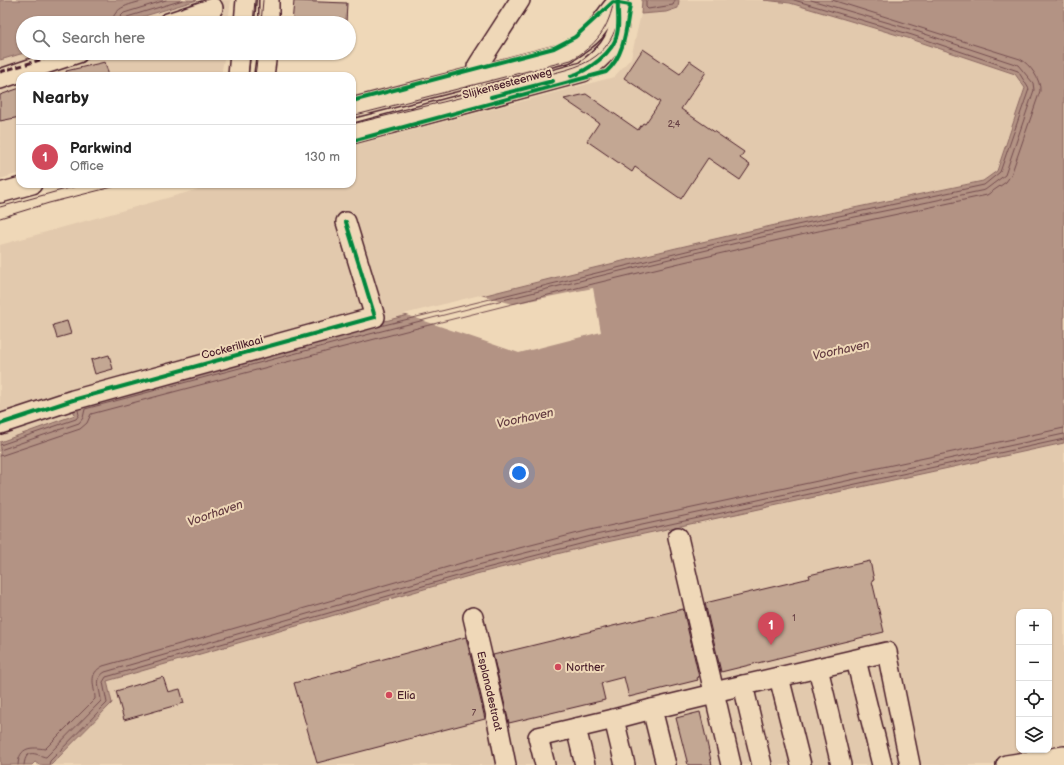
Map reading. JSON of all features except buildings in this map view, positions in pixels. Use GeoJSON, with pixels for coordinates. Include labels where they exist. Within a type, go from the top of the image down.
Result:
{"type":"FeatureCollection","features":[{"type":"Feature","properties":{"kind":"street"},"geometry":{"type":"LineString","coordinates":[[245,16],[246,0]]}},
{"type":"Feature","properties":{"kind":"street"},"geometry":{"type":"LineString","coordinates":[[269,0],[269,16]]}},
{"type":"Feature","properties":{"kind":"street"},"geometry":{"type":"LineString","coordinates":[[479,76],[477,68],[480,62],[520,0]]}},
{"type":"Feature","properties":{"kind":"street","name":"Slijkensesteenweg"},"geometry":{"type":"LineString","coordinates":[[356,107],[566,53],[581,44],[593,32],[617,1]]}},
{"type":"Feature","properties":{"kind":"street","name":"Slijkensesteenweg"},"geometry":{"type":"LineString","coordinates":[[356,133],[583,72],[603,58],[617,36],[620,16],[617,1]]}},
{"type":"Feature","properties":{"kind":"street"},"geometry":{"type":"LineString","coordinates":[[189,16],[213,8]]}},
{"type":"Feature","properties":{"kind":"street"},"geometry":{"type":"LineString","coordinates":[[21,72],[57,60]]}},
{"type":"Feature","properties":{"kind":"street"},"geometry":{"type":"LineString","coordinates":[[238,72],[239,60]]}},
{"type":"Feature","properties":{"kind":"street"},"geometry":{"type":"LineString","coordinates":[[265,72],[266,60]]}},
{"type":"Feature","properties":{"kind":"street"},"geometry":{"type":"LineString","coordinates":[[0,79],[16,74]]}},
{"type":"Feature","properties":{"kind":"street"},"geometry":{"type":"LineString","coordinates":[[0,193],[18,188]]}},
{"type":"Feature","properties":{"kind":"street","name":"Cockerillkaai"},"geometry":{"type":"LineString","coordinates":[[0,424],[73,400],[375,317],[346,222]]}},
{"type":"Feature","properties":{"kind":"street"},"geometry":{"type":"LineString","coordinates":[[678,537],[731,765]]}},
{"type":"Feature","properties":{"kind":"street","name":"Esplanadestraat"},"geometry":{"type":"LineString","coordinates":[[474,617],[498,720],[506,765]]}},
{"type":"Feature","properties":{"kind":"street"},"geometry":{"type":"LineString","coordinates":[[545,765],[538,737],[614,719],[743,685],[887,652],[910,765]]}},
{"type":"Feature","properties":{"kind":"street"},"geometry":{"type":"LineString","coordinates":[[856,660],[882,765]]}},
{"type":"Feature","properties":{"kind":"street"},"geometry":{"type":"LineString","coordinates":[[818,668],[841,765]]}},
{"type":"Feature","properties":{"kind":"street"},"geometry":{"type":"LineString","coordinates":[[779,677],[801,765]]}},
{"type":"Feature","properties":{"kind":"street"},"geometry":{"type":"LineString","coordinates":[[743,685],[762,765]]}},
{"type":"Feature","properties":{"kind":"street"},"geometry":{"type":"LineString","coordinates":[[652,709],[666,765]]}},
{"type":"Feature","properties":{"kind":"street"},"geometry":{"type":"LineString","coordinates":[[614,719],[625,765]]}},
{"type":"Feature","properties":{"kind":"street"},"geometry":{"type":"LineString","coordinates":[[576,728],[585,765]]}},
{"type":"Feature","properties":{"kind":"street"},"geometry":{"type":"LineString","coordinates":[[1006,765],[1064,756]]}},
{"type":"Feature","properties":{"kind":"shaded area"},"geometry":{"type":"Polygon","coordinates":[[[197,0],[231,0],[229,16],[145,16],[197,0]]]}},
{"type":"Feature","properties":{"kind":"shaded area"},"geometry":{"type":"Polygon","coordinates":[[[679,0],[764,0],[790,3],[911,39],[1015,73],[1025,88],[997,171],[983,181],[763,228],[624,261],[382,321],[71,404],[75,415],[0,442],[0,245],[203,188],[356,188],[356,145],[614,77],[631,58],[641,14],[666,12],[678,8],[679,0]]]}},
{"type":"Feature","properties":{"kind":"shaded area"},"geometry":{"type":"Polygon","coordinates":[[[16,55],[16,60],[224,60],[222,72],[16,72],[16,174],[0,179],[0,60],[16,55]]]}},
{"type":"Feature","properties":{"kind":"shaded area"},"geometry":{"type":"Polygon","coordinates":[[[1064,443],[1064,765],[51,765],[112,703],[107,681],[476,574],[593,545],[1064,443]]]}},
{"type":"Feature","properties":{"kind":"water"},"geometry":{"type":"Polygon","coordinates":[[[0,0],[197,0],[145,16],[16,16],[16,55],[0,60],[0,0]]]}},
{"type":"Feature","properties":{"kind":"water"},"geometry":{"type":"Polygon","coordinates":[[[642,0],[679,0],[678,8],[666,12],[641,14],[642,0]]]}},
{"type":"Feature","properties":{"kind":"water","name":"Voorhaven"},"geometry":{"type":"Polygon","coordinates":[[[764,0],[1064,0],[1064,443],[593,545],[476,574],[107,681],[112,703],[51,765],[39,765],[35,762],[32,765],[0,765],[0,442],[75,415],[71,404],[588,269],[789,222],[983,181],[997,171],[1025,88],[1015,74],[911,39],[790,3],[764,0]]]}},
{"type":"Feature","properties":{"kind":"pier"},"geometry":{"type":"Polygon","coordinates":[[[593,288],[601,332],[519,353],[404,314],[480,295],[513,304],[593,288]]]}},
{"type":"Feature","properties":{"kind":"tram line"},"geometry":{"type":"LineString","coordinates":[[254,16],[255,0]]}},
{"type":"Feature","properties":{"kind":"tram line"},"geometry":{"type":"LineString","coordinates":[[262,16],[263,0]]}},
{"type":"Feature","properties":{"kind":"tram line"},"geometry":{"type":"LineString","coordinates":[[356,115],[571,60],[588,49],[600,35],[609,19],[614,0]]}},
{"type":"Feature","properties":{"kind":"tram line"},"geometry":{"type":"LineString","coordinates":[[356,123],[567,70],[582,64],[596,56],[611,38],[617,24],[621,0]]}},
{"type":"Feature","properties":{"kind":"tram line"},"geometry":{"type":"LineString","coordinates":[[249,72],[250,60]]}},
{"type":"Feature","properties":{"kind":"tram line"},"geometry":{"type":"LineString","coordinates":[[256,72],[257,60]]}},
{"type":"Feature","properties":{"kind":"tram line"},"geometry":{"type":"LineString","coordinates":[[0,207],[69,188]]}},
{"type":"Feature","properties":{"kind":"tram line"},"geometry":{"type":"LineString","coordinates":[[0,218],[49,203],[108,188]]}},
{"type":"Feature","properties":{"kind":"railway"},"geometry":{"type":"LineString","coordinates":[[0,72],[40,60]]}},
{"type":"Feature","properties":{"kind":"cycle path"},"geometry":{"type":"LineString","coordinates":[[571,76],[592,66],[611,48],[618,30],[618,0]]}},
{"type":"Feature","properties":{"kind":"cycle path"},"geometry":{"type":"LineString","coordinates":[[356,100],[554,48],[575,37],[613,2],[630,5],[626,32],[621,50],[617,58],[606,72],[356,140]]}},
{"type":"Feature","properties":{"kind":"cycle path"},"geometry":{"type":"LineString","coordinates":[[491,97],[553,81]]}},
{"type":"Feature","properties":{"kind":"cycle path"},"geometry":{"type":"LineString","coordinates":[[0,424],[73,400],[375,317],[346,222]]}},
{"type":"Feature","properties":{"kind":"place","name":"Parkwind"},"geometry":{"type":"Point","coordinates":[771,645]}},
{"type":"Feature","properties":{"kind":"place","name":"Norther"},"geometry":{"type":"Point","coordinates":[558,667]}},
{"type":"Feature","properties":{"kind":"place","name":"Elia"},"geometry":{"type":"Point","coordinates":[389,695]}}]}
